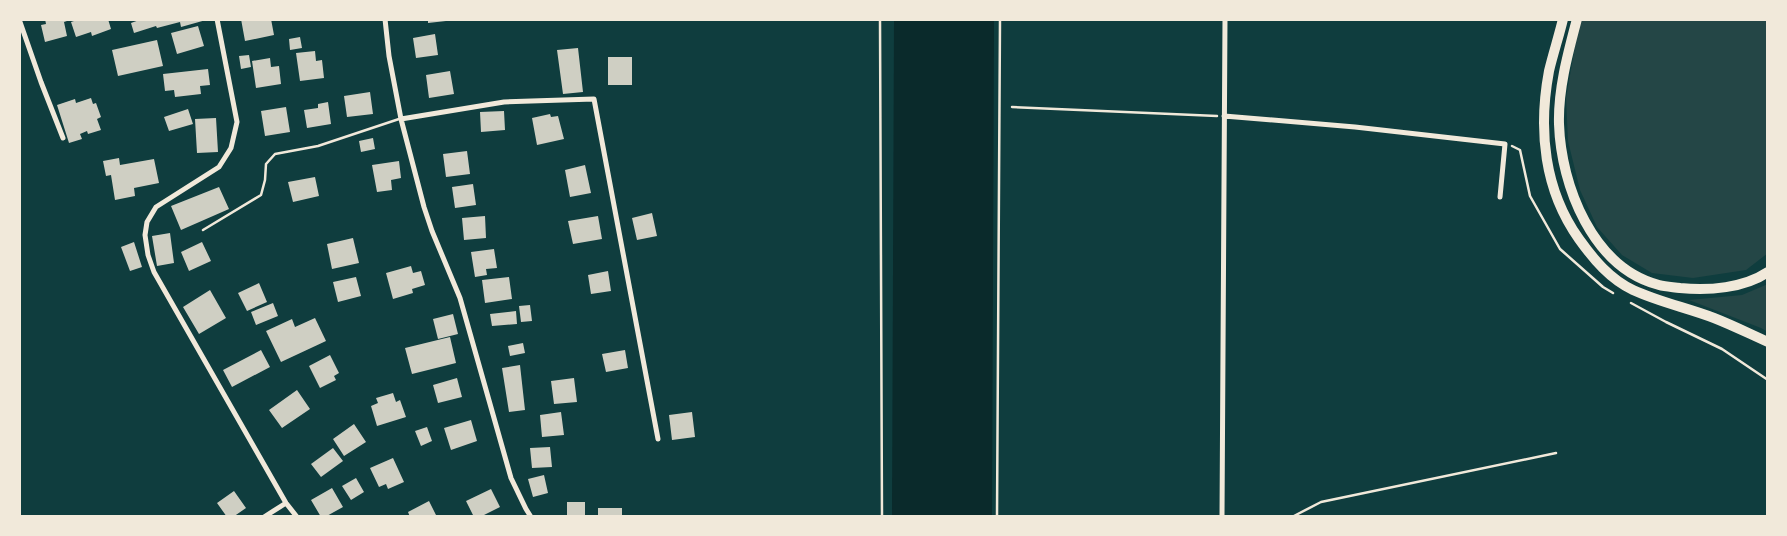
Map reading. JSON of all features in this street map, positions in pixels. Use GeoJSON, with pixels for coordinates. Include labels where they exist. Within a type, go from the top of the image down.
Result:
{"type":"FeatureCollection","features":[{"type":"Feature","properties":{"kind":"highway"},"geometry":{"type":"LineString","coordinates":[[1563,19],[1549,71],[1544,119],[1546,160],[1553,187],[1568,223],[1609,275],[1634,290],[1716,319],[1768,342]]}},
{"type":"Feature","properties":{"kind":"highway"},"geometry":{"type":"LineString","coordinates":[[1577,19],[1563,74],[1559,122],[1562,157],[1572,192],[1588,230],[1616,262],[1639,277],[1660,285],[1698,290],[1731,286],[1768,272]]}},
{"type":"Feature","properties":{"kind":"street"},"geometry":{"type":"LineString","coordinates":[[19,19],[64,138]]}},
{"type":"Feature","properties":{"kind":"street"},"geometry":{"type":"LineString","coordinates":[[216,19],[236,121],[231,148],[219,167],[156,207],[147,222],[145,235],[148,255],[154,272],[286,503],[297,517]]}},
{"type":"Feature","properties":{"kind":"street"},"geometry":{"type":"LineString","coordinates":[[385,19],[401,119],[424,207],[460,298],[511,478],[531,517]]}},
{"type":"Feature","properties":{"kind":"street"},"geometry":{"type":"LineString","coordinates":[[1222,517],[1225,19]]}},
{"type":"Feature","properties":{"kind":"street"},"geometry":{"type":"LineString","coordinates":[[401,119],[504,102],[594,99],[657,439]]}},
{"type":"Feature","properties":{"kind":"street"},"geometry":{"type":"LineString","coordinates":[[1224,116],[1506,144],[1500,197]]}},
{"type":"Feature","properties":{"kind":"street"},"geometry":{"type":"LineString","coordinates":[[264,517],[286,503]]}},
{"type":"Feature","properties":{"kind":"lane"},"geometry":{"type":"LineString","coordinates":[[203,230],[261,195],[266,164],[275,154],[318,146],[401,119]]}},
{"type":"Feature","properties":{"kind":"path"},"geometry":{"type":"LineString","coordinates":[[880,19],[882,517]]}},
{"type":"Feature","properties":{"kind":"path"},"geometry":{"type":"LineString","coordinates":[[997,517],[1000,19]]}},
{"type":"Feature","properties":{"kind":"path"},"geometry":{"type":"LineString","coordinates":[[1012,107],[1224,116]]}},
{"type":"Feature","properties":{"kind":"path"},"geometry":{"type":"LineString","coordinates":[[1292,517],[1321,502],[1556,453]]}},
{"type":"Feature","properties":{"kind":"shaded area"},"geometry":{"type":"Polygon","coordinates":[[[894,19],[994,19],[992,517],[892,517],[894,19]]]}},
{"type":"Feature","properties":{"kind":"shaded area"},"geometry":{"type":"Polygon","coordinates":[[[1582,19],[1768,19],[1768,253],[1746,270],[1693,278],[1652,273],[1622,255],[1597,227],[1580,190],[1568,141],[1566,98],[1582,19]]]}},
{"type":"Feature","properties":{"kind":"shaded area"},"geometry":{"type":"Polygon","coordinates":[[[1768,284],[1768,332],[1689,300],[1742,295],[1768,284]]]}},
{"type":"Feature","properties":{"kind":"building"},"geometry":{"type":"Polygon","coordinates":[[[45,19],[67,19],[64,22],[67,36],[45,42],[41,25],[46,24],[45,19]]]}},
{"type":"Feature","properties":{"kind":"building"},"geometry":{"type":"Polygon","coordinates":[[[80,19],[108,19],[111,29],[92,36],[91,32],[76,37],[71,22],[80,19]]]}},
{"type":"Feature","properties":{"kind":"building"},"geometry":{"type":"Polygon","coordinates":[[[142,19],[206,20],[181,27],[180,22],[157,28],[156,26],[134,33],[131,23],[142,19]]]}},
{"type":"Feature","properties":{"kind":"building"},"geometry":{"type":"Polygon","coordinates":[[[241,19],[271,19],[274,35],[245,41],[241,19]]]}},
{"type":"Feature","properties":{"kind":"building"},"geometry":{"type":"Polygon","coordinates":[[[428,19],[446,19],[446,21],[428,23],[428,19]]]}},
{"type":"Feature","properties":{"kind":"building"},"geometry":{"type":"Polygon","coordinates":[[[198,26],[204,46],[177,54],[171,33],[198,26]]]}},
{"type":"Feature","properties":{"kind":"building"},"geometry":{"type":"Polygon","coordinates":[[[435,34],[438,55],[416,58],[413,38],[435,34]]]}},
{"type":"Feature","properties":{"kind":"building"},"geometry":{"type":"Polygon","coordinates":[[[300,37],[302,48],[290,50],[289,39],[300,37]]]}},
{"type":"Feature","properties":{"kind":"building"},"geometry":{"type":"Polygon","coordinates":[[[157,40],[163,66],[118,76],[112,50],[157,40]]]}},
{"type":"Feature","properties":{"kind":"building"},"geometry":{"type":"Polygon","coordinates":[[[578,48],[583,92],[563,94],[557,50],[578,48]]]}},
{"type":"Feature","properties":{"kind":"building"},"geometry":{"type":"Polygon","coordinates":[[[315,51],[316,61],[322,60],[324,78],[300,81],[296,53],[315,51]]]}},
{"type":"Feature","properties":{"kind":"building"},"geometry":{"type":"Polygon","coordinates":[[[249,55],[251,67],[241,69],[239,56],[249,55]]]}},
{"type":"Feature","properties":{"kind":"building"},"geometry":{"type":"Polygon","coordinates":[[[608,57],[632,57],[632,85],[608,85],[608,57]]]}},
{"type":"Feature","properties":{"kind":"building"},"geometry":{"type":"Polygon","coordinates":[[[270,58],[271,67],[279,66],[281,84],[256,88],[252,61],[270,58]]]}},
{"type":"Feature","properties":{"kind":"building"},"geometry":{"type":"Polygon","coordinates":[[[208,69],[210,85],[200,86],[201,94],[175,97],[174,90],[165,91],[163,74],[208,69]]]}},
{"type":"Feature","properties":{"kind":"building"},"geometry":{"type":"Polygon","coordinates":[[[450,71],[454,94],[429,98],[426,75],[450,71]]]}},
{"type":"Feature","properties":{"kind":"building"},"geometry":{"type":"Polygon","coordinates":[[[370,92],[373,114],[347,117],[344,96],[370,92]]]}},
{"type":"Feature","properties":{"kind":"building"},"geometry":{"type":"Polygon","coordinates":[[[91,98],[101,117],[97,119],[101,130],[88,134],[87,131],[80,134],[82,139],[69,143],[57,105],[75,99],[76,103],[91,98]]]}},
{"type":"Feature","properties":{"kind":"building"},"geometry":{"type":"Polygon","coordinates":[[[328,102],[331,124],[307,128],[304,110],[318,108],[318,104],[328,102]]]}},
{"type":"Feature","properties":{"kind":"building"},"geometry":{"type":"Polygon","coordinates":[[[286,107],[290,132],[265,136],[261,111],[286,107]]]}},
{"type":"Feature","properties":{"kind":"building"},"geometry":{"type":"Polygon","coordinates":[[[188,109],[193,124],[169,131],[164,117],[188,109]]]}},
{"type":"Feature","properties":{"kind":"building"},"geometry":{"type":"Polygon","coordinates":[[[504,111],[505,130],[481,132],[480,112],[504,111]]]}},
{"type":"Feature","properties":{"kind":"building"},"geometry":{"type":"Polygon","coordinates":[[[550,114],[551,117],[558,116],[564,139],[537,145],[532,118],[550,114]]]}},
{"type":"Feature","properties":{"kind":"building"},"geometry":{"type":"Polygon","coordinates":[[[216,118],[218,152],[197,153],[195,119],[216,118]]]}},
{"type":"Feature","properties":{"kind":"building"},"geometry":{"type":"Polygon","coordinates":[[[373,138],[375,149],[361,152],[359,141],[373,138]]]}},
{"type":"Feature","properties":{"kind":"building"},"geometry":{"type":"Polygon","coordinates":[[[467,151],[470,174],[446,177],[443,154],[467,151]]]}},
{"type":"Feature","properties":{"kind":"building"},"geometry":{"type":"Polygon","coordinates":[[[119,158],[120,165],[154,159],[159,183],[134,188],[135,196],[115,200],[111,175],[106,176],[103,161],[119,158]]]}},
{"type":"Feature","properties":{"kind":"building"},"geometry":{"type":"Polygon","coordinates":[[[399,161],[401,178],[391,180],[392,190],[377,192],[372,165],[399,161]]]}},
{"type":"Feature","properties":{"kind":"building"},"geometry":{"type":"Polygon","coordinates":[[[585,165],[591,193],[570,197],[565,170],[585,165]]]}},
{"type":"Feature","properties":{"kind":"building"},"geometry":{"type":"Polygon","coordinates":[[[315,177],[319,196],[293,202],[288,182],[315,177]]]}},
{"type":"Feature","properties":{"kind":"building"},"geometry":{"type":"Polygon","coordinates":[[[473,184],[476,205],[455,208],[452,187],[473,184]]]}},
{"type":"Feature","properties":{"kind":"building"},"geometry":{"type":"Polygon","coordinates":[[[219,187],[229,209],[181,230],[171,206],[219,187]]]}},
{"type":"Feature","properties":{"kind":"building"},"geometry":{"type":"Polygon","coordinates":[[[652,213],[657,236],[637,240],[632,218],[652,213]]]}},
{"type":"Feature","properties":{"kind":"building"},"geometry":{"type":"Polygon","coordinates":[[[485,216],[486,238],[464,240],[462,218],[485,216]]]}},
{"type":"Feature","properties":{"kind":"building"},"geometry":{"type":"Polygon","coordinates":[[[598,216],[602,239],[573,244],[568,221],[598,216]]]}},
{"type":"Feature","properties":{"kind":"building"},"geometry":{"type":"Polygon","coordinates":[[[170,233],[174,263],[157,266],[152,236],[170,233]]]}},
{"type":"Feature","properties":{"kind":"building"},"geometry":{"type":"Polygon","coordinates":[[[353,238],[359,263],[332,269],[327,244],[353,238]]]}},
{"type":"Feature","properties":{"kind":"building"},"geometry":{"type":"Polygon","coordinates":[[[134,242],[142,267],[130,271],[121,247],[134,242]]]}},
{"type":"Feature","properties":{"kind":"building"},"geometry":{"type":"Polygon","coordinates":[[[202,242],[211,261],[189,271],[181,252],[202,242]]]}},
{"type":"Feature","properties":{"kind":"building"},"geometry":{"type":"Polygon","coordinates":[[[494,249],[497,268],[486,269],[487,275],[475,277],[471,252],[494,249]]]}},
{"type":"Feature","properties":{"kind":"building"},"geometry":{"type":"Polygon","coordinates":[[[411,266],[413,273],[421,271],[425,285],[412,289],[413,293],[393,299],[386,273],[411,266]]]}},
{"type":"Feature","properties":{"kind":"building"},"geometry":{"type":"Polygon","coordinates":[[[608,271],[611,291],[591,294],[588,275],[608,271]]]}},
{"type":"Feature","properties":{"kind":"building"},"geometry":{"type":"Polygon","coordinates":[[[356,277],[361,296],[338,302],[333,282],[356,277]]]}},
{"type":"Feature","properties":{"kind":"building"},"geometry":{"type":"Polygon","coordinates":[[[509,277],[512,299],[485,303],[482,280],[509,277]]]}},
{"type":"Feature","properties":{"kind":"building"},"geometry":{"type":"Polygon","coordinates":[[[259,283],[267,302],[247,311],[238,293],[259,283]]]}},
{"type":"Feature","properties":{"kind":"building"},"geometry":{"type":"Polygon","coordinates":[[[210,290],[226,318],[199,334],[183,307],[210,290]]]}},
{"type":"Feature","properties":{"kind":"building"},"geometry":{"type":"Polygon","coordinates":[[[273,303],[278,316],[256,325],[251,312],[273,303]]]}},
{"type":"Feature","properties":{"kind":"building"},"geometry":{"type":"Polygon","coordinates":[[[530,305],[532,321],[521,322],[519,306],[530,305]]]}},
{"type":"Feature","properties":{"kind":"building"},"geometry":{"type":"Polygon","coordinates":[[[516,311],[517,324],[492,326],[490,314],[516,311]]]}},
{"type":"Feature","properties":{"kind":"building"},"geometry":{"type":"Polygon","coordinates":[[[453,314],[458,334],[438,339],[433,319],[453,314]]]}},
{"type":"Feature","properties":{"kind":"building"},"geometry":{"type":"Polygon","coordinates":[[[315,318],[326,341],[281,362],[266,331],[292,319],[295,327],[315,318]]]}},
{"type":"Feature","properties":{"kind":"building"},"geometry":{"type":"Polygon","coordinates":[[[450,337],[456,363],[412,374],[405,348],[450,337]]]}},
{"type":"Feature","properties":{"kind":"building"},"geometry":{"type":"Polygon","coordinates":[[[523,343],[525,353],[510,356],[508,346],[523,343]]]}},
{"type":"Feature","properties":{"kind":"building"},"geometry":{"type":"Polygon","coordinates":[[[261,350],[270,367],[232,387],[223,370],[261,350]]]}},
{"type":"Feature","properties":{"kind":"building"},"geometry":{"type":"Polygon","coordinates":[[[625,350],[628,368],[606,372],[602,354],[625,350]]]}},
{"type":"Feature","properties":{"kind":"building"},"geometry":{"type":"Polygon","coordinates":[[[330,355],[339,373],[334,376],[336,380],[320,388],[309,366],[330,355]]]}},
{"type":"Feature","properties":{"kind":"building"},"geometry":{"type":"Polygon","coordinates":[[[520,365],[525,410],[509,412],[502,368],[520,365]]]}},
{"type":"Feature","properties":{"kind":"building"},"geometry":{"type":"Polygon","coordinates":[[[457,378],[462,397],[438,403],[433,385],[457,378]]]}},
{"type":"Feature","properties":{"kind":"building"},"geometry":{"type":"Polygon","coordinates":[[[574,378],[577,402],[554,404],[551,381],[574,378]]]}},
{"type":"Feature","properties":{"kind":"building"},"geometry":{"type":"Polygon","coordinates":[[[297,390],[310,409],[282,428],[269,410],[297,390]]]}},
{"type":"Feature","properties":{"kind":"building"},"geometry":{"type":"Polygon","coordinates":[[[393,393],[396,402],[400,400],[406,417],[377,426],[371,406],[378,403],[376,398],[393,393]]]}},
{"type":"Feature","properties":{"kind":"building"},"geometry":{"type":"Polygon","coordinates":[[[561,412],[564,435],[542,437],[540,415],[561,412]]]}},
{"type":"Feature","properties":{"kind":"building"},"geometry":{"type":"Polygon","coordinates":[[[692,412],[695,437],[672,440],[669,415],[692,412]]]}},
{"type":"Feature","properties":{"kind":"building"},"geometry":{"type":"Polygon","coordinates":[[[471,420],[477,441],[451,450],[444,428],[471,420]]]}},
{"type":"Feature","properties":{"kind":"building"},"geometry":{"type":"Polygon","coordinates":[[[354,424],[366,442],[344,456],[333,439],[354,424]]]}},
{"type":"Feature","properties":{"kind":"building"},"geometry":{"type":"Polygon","coordinates":[[[427,427],[432,441],[421,446],[415,431],[427,427]]]}},
{"type":"Feature","properties":{"kind":"building"},"geometry":{"type":"Polygon","coordinates":[[[550,447],[552,467],[532,468],[530,448],[550,447]]]}},
{"type":"Feature","properties":{"kind":"building"},"geometry":{"type":"Polygon","coordinates":[[[333,448],[343,461],[321,477],[311,464],[333,448]]]}},
{"type":"Feature","properties":{"kind":"building"},"geometry":{"type":"Polygon","coordinates":[[[393,458],[404,482],[388,489],[386,484],[379,487],[370,468],[393,458]]]}},
{"type":"Feature","properties":{"kind":"building"},"geometry":{"type":"Polygon","coordinates":[[[544,475],[548,493],[533,497],[528,479],[544,475]]]}},
{"type":"Feature","properties":{"kind":"building"},"geometry":{"type":"Polygon","coordinates":[[[356,478],[364,492],[351,500],[342,486],[356,478]]]}},
{"type":"Feature","properties":{"kind":"building"},"geometry":{"type":"Polygon","coordinates":[[[332,488],[343,507],[321,517],[311,500],[332,488]]]}},
{"type":"Feature","properties":{"kind":"building"},"geometry":{"type":"Polygon","coordinates":[[[491,489],[500,507],[480,517],[474,517],[466,501],[491,489]]]}},
{"type":"Feature","properties":{"kind":"building"},"geometry":{"type":"Polygon","coordinates":[[[234,491],[246,508],[233,517],[227,517],[217,503],[234,491]]]}},
{"type":"Feature","properties":{"kind":"building"},"geometry":{"type":"Polygon","coordinates":[[[429,501],[437,517],[410,517],[408,512],[429,501]]]}},
{"type":"Feature","properties":{"kind":"building"},"geometry":{"type":"Polygon","coordinates":[[[567,502],[585,502],[585,517],[567,517],[567,502]]]}},
{"type":"Feature","properties":{"kind":"building"},"geometry":{"type":"Polygon","coordinates":[[[598,508],[622,508],[622,517],[598,517],[598,508]]]}}]}
